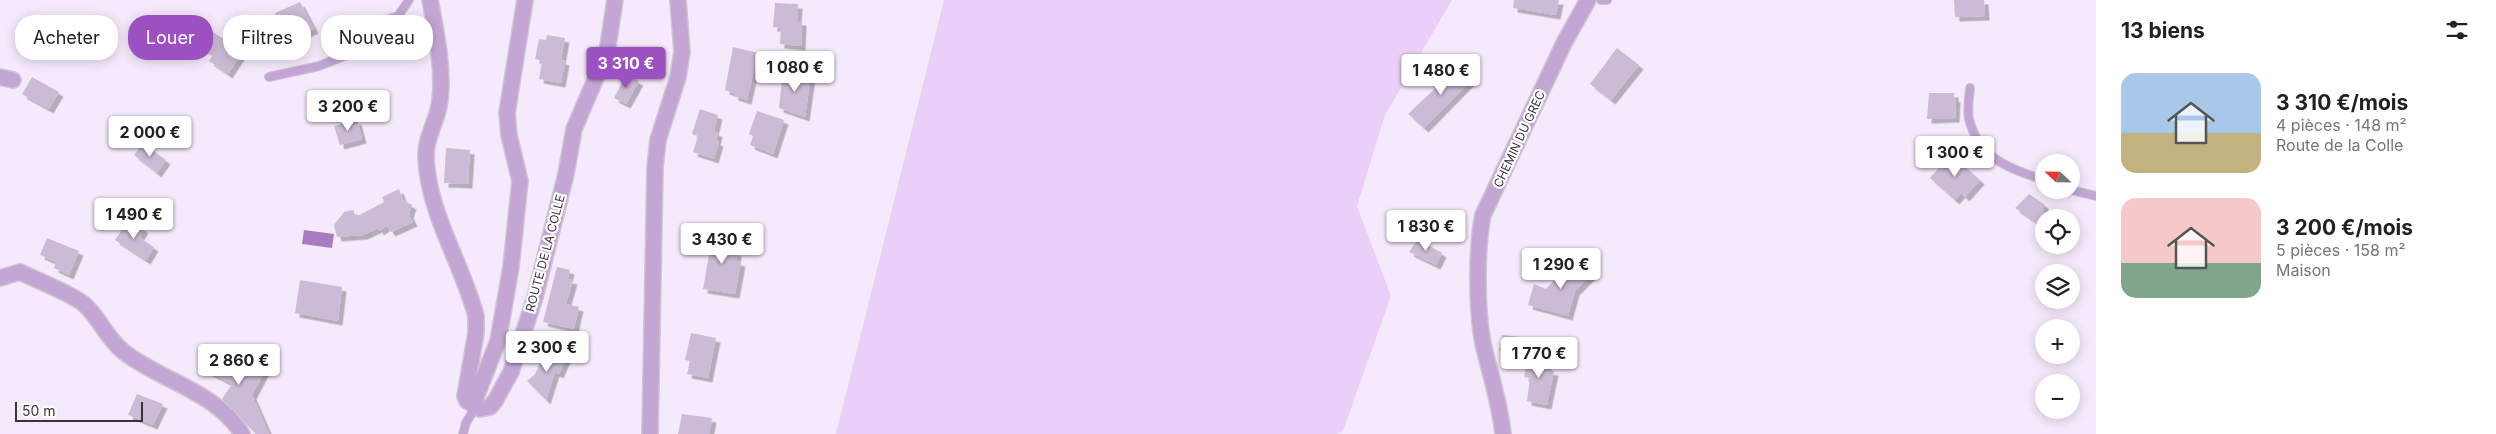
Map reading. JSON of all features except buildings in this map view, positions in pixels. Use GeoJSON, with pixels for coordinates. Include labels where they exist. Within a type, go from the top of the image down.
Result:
{"type":"FeatureCollection","features":[{"type":"Feature","properties":{"kind":"street"},"geometry":{"type":"LineString","coordinates":[[430,0],[441,91],[439,108],[426,148],[427,168],[430,191],[476,316],[476,333],[465,396],[467,401],[476,406]]}},
{"type":"Feature","properties":{"kind":"street","name":"ROUTE DE LA COLLE"},"geometry":{"type":"LineString","coordinates":[[525,0],[507,113],[508,135],[520,181],[511,267],[498,341],[476,397],[476,406],[480,408],[490,407],[503,391],[536,297],[566,174],[574,129],[606,52],[615,0]]}},
{"type":"Feature","properties":{"kind":"street"},"geometry":{"type":"LineString","coordinates":[[650,434],[656,167],[658,140],[678,77],[682,52],[678,0]]}},
{"type":"Feature","properties":{"kind":"street","name":"CHEMIN DU GREC"},"geometry":{"type":"LineString","coordinates":[[1503,434],[1494,380],[1484,351],[1480,320],[1478,239],[1483,215],[1564,42],[1588,0]]}},
{"type":"Feature","properties":{"kind":"street"},"geometry":{"type":"LineString","coordinates":[[0,278],[20,272],[84,304],[122,351],[147,368],[179,384],[228,414],[242,434]]}},
{"type":"Feature","properties":{"kind":"lane"},"geometry":{"type":"LineString","coordinates":[[270,77],[319,66],[359,50],[378,23],[398,16],[409,0]]}},
{"type":"Feature","properties":{"kind":"lane"},"geometry":{"type":"LineString","coordinates":[[1601,0],[1607,0]]}},
{"type":"Feature","properties":{"kind":"lane"},"geometry":{"type":"LineString","coordinates":[[1970,88],[1969,118],[1979,145],[2006,167],[2035,177]]}},
{"type":"Feature","properties":{"kind":"lane"},"geometry":{"type":"LineString","coordinates":[[2080,192],[2096,196]]}},
{"type":"Feature","properties":{"kind":"lane"},"geometry":{"type":"LineString","coordinates":[[464,434],[466,423],[476,406]]}},
{"type":"Feature","properties":{"kind":"shaded area"},"geometry":{"type":"Polygon","coordinates":[[[944,0],[1452,0],[1385,115],[1357,206],[1391,296],[1343,431],[1337,434],[836,434],[944,0]]]}},
{"type":"Feature","properties":{"kind":"shaded area"},"geometry":{"type":"Polygon","coordinates":[[[304,230],[334,234],[332,248],[302,244],[304,230]]]}}]}
